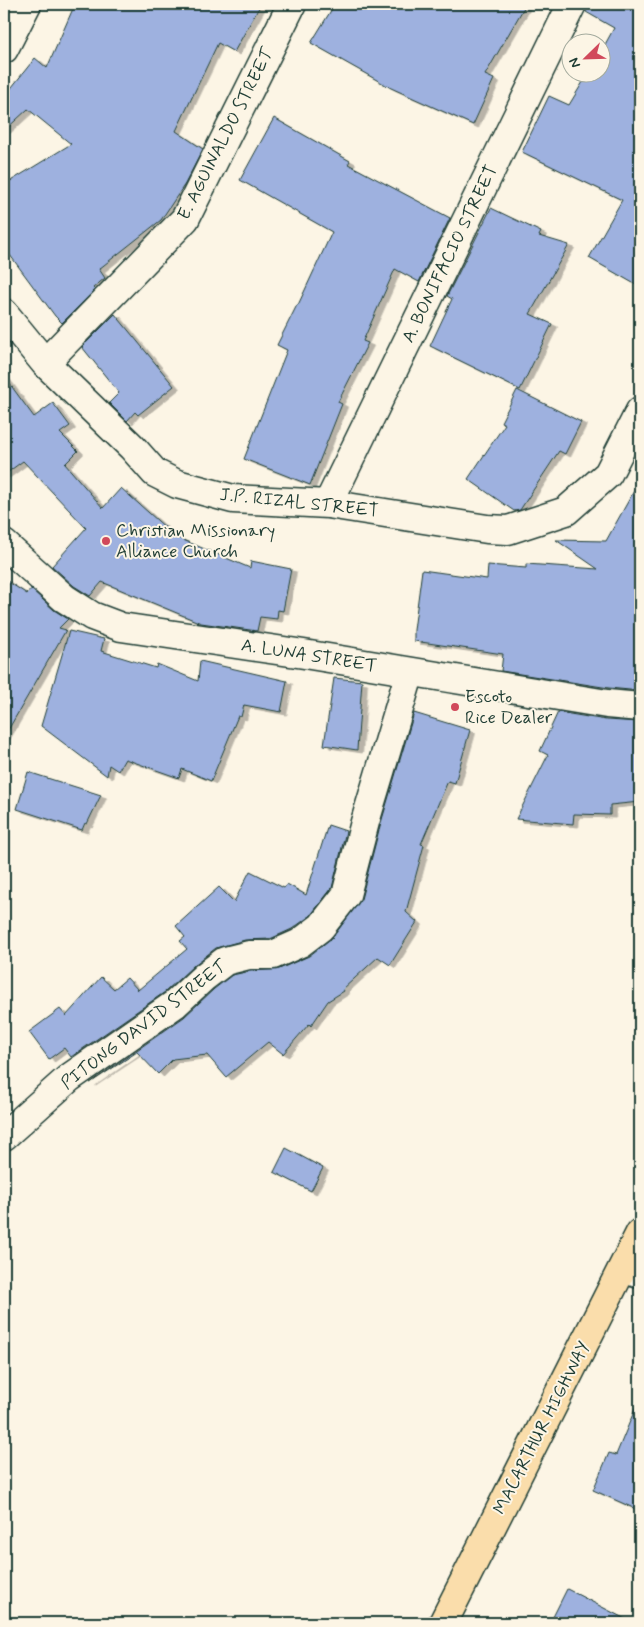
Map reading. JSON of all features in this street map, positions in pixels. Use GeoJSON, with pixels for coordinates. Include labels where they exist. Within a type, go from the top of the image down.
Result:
{"type":"FeatureCollection","features":[{"type":"Feature","properties":{"kind":"highway","name":"MACARTHUR HIGHWAY"},"geometry":{"type":"LineString","coordinates":[[443,1623],[630,1277],[640,1233]]}},
{"type":"Feature","properties":{"kind":"street"},"geometry":{"type":"LineString","coordinates":[[4,49],[27,4]]}},
{"type":"Feature","properties":{"kind":"street","name":"E. AGUINALDO STREET"},"geometry":{"type":"LineString","coordinates":[[45,363],[185,219],[292,4]]}},
{"type":"Feature","properties":{"kind":"street","name":"A. BONIFACIO STREET"},"geometry":{"type":"LineString","coordinates":[[328,504],[572,4]]}},
{"type":"Feature","properties":{"kind":"street","name":"J.P. RIZAL STREET"},"geometry":{"type":"LineString","coordinates":[[4,313],[45,363],[132,448],[154,473],[177,484],[233,499],[328,504],[488,529],[508,530],[566,511],[608,474],[640,412]]}},
{"type":"Feature","properties":{"kind":"street","name":"A. LUNA STREET"},"geometry":{"type":"LineString","coordinates":[[4,544],[64,598],[92,616],[121,627],[304,654],[607,704],[640,707]]}},
{"type":"Feature","properties":{"kind":"street","name":"PITONG DAVID STREET"},"geometry":{"type":"LineString","coordinates":[[4,1136],[69,1078],[175,1004],[204,977],[226,961],[248,956],[272,955],[300,943],[321,927],[346,895],[365,822],[410,672]]}},
{"type":"Feature","properties":{"kind":"building"},"geometry":{"type":"Polygon","coordinates":[[[75,4],[261,4],[234,52],[218,43],[176,131],[203,149],[185,184],[161,220],[99,269],[105,278],[93,288],[95,290],[62,323],[4,247],[4,185],[71,144],[28,109],[4,131],[4,97],[35,58],[47,68],[75,4]]]}},
{"type":"Feature","properties":{"kind":"building"},"geometry":{"type":"Polygon","coordinates":[[[335,4],[526,4],[485,75],[494,79],[473,125],[391,88],[311,43],[335,4]]]}},
{"type":"Feature","properties":{"kind":"building"},"geometry":{"type":"Polygon","coordinates":[[[587,4],[640,4],[640,287],[589,258],[622,200],[522,152],[549,96],[569,105],[583,82],[612,82],[612,32],[614,28],[586,12],[587,4]]]}},
{"type":"Feature","properties":{"kind":"building"},"geometry":{"type":"Polygon","coordinates":[[[274,118],[350,161],[348,164],[450,218],[419,282],[395,269],[363,341],[368,343],[338,402],[342,404],[310,485],[244,459],[287,350],[277,345],[332,232],[240,180],[274,118]]]}},
{"type":"Feature","properties":{"kind":"building"},"geometry":{"type":"Polygon","coordinates":[[[491,208],[541,232],[539,236],[569,245],[530,314],[552,324],[520,390],[430,346],[452,299],[447,296],[491,208]]]}},
{"type":"Feature","properties":{"kind":"building"},"geometry":{"type":"Polygon","coordinates":[[[115,314],[174,386],[138,415],[135,412],[127,421],[109,403],[119,393],[82,347],[115,314]]]}},
{"type":"Feature","properties":{"kind":"building"},"geometry":{"type":"Polygon","coordinates":[[[4,376],[34,417],[53,403],[70,426],[60,433],[78,451],[65,464],[103,508],[121,488],[176,537],[250,568],[251,561],[291,569],[283,611],[278,610],[277,619],[260,617],[257,631],[201,623],[102,582],[90,596],[74,586],[52,566],[86,528],[23,461],[4,475],[4,376]]]}},
{"type":"Feature","properties":{"kind":"building"},"geometry":{"type":"Polygon","coordinates":[[[517,390],[581,422],[565,454],[559,451],[520,510],[514,511],[468,479],[505,424],[501,422],[517,390]]]}},
{"type":"Feature","properties":{"kind":"building"},"geometry":{"type":"Polygon","coordinates":[[[640,480],[640,691],[501,671],[503,654],[414,641],[422,570],[487,579],[488,565],[526,568],[526,564],[598,569],[556,540],[606,541],[640,480]]]}},
{"type":"Feature","properties":{"kind":"building"},"geometry":{"type":"Polygon","coordinates":[[[4,579],[27,594],[31,589],[54,610],[68,619],[59,628],[66,630],[4,737],[4,579]]]}},
{"type":"Feature","properties":{"kind":"building"},"geometry":{"type":"Polygon","coordinates":[[[69,631],[104,639],[101,651],[156,668],[157,664],[198,681],[200,661],[287,681],[281,712],[244,705],[241,717],[238,716],[211,781],[182,769],[179,778],[125,759],[118,771],[109,765],[107,776],[41,726],[69,631]]]}},
{"type":"Feature","properties":{"kind":"building"},"geometry":{"type":"Polygon","coordinates":[[[334,678],[362,681],[357,750],[324,745],[334,678]]]}},
{"type":"Feature","properties":{"kind":"building"},"geometry":{"type":"Polygon","coordinates":[[[558,712],[606,720],[640,722],[640,802],[610,805],[610,815],[574,814],[573,824],[516,819],[548,755],[540,751],[558,712]]]}},
{"type":"Feature","properties":{"kind":"building"},"geometry":{"type":"Polygon","coordinates":[[[414,713],[470,730],[455,783],[448,781],[421,844],[424,845],[406,912],[417,922],[390,965],[378,957],[343,989],[344,991],[328,1001],[311,1026],[309,1024],[283,1054],[268,1042],[226,1077],[207,1055],[173,1059],[158,1074],[137,1052],[90,1083],[184,1017],[232,975],[251,971],[279,969],[309,956],[333,937],[361,899],[380,826],[414,713]]]}},
{"type":"Feature","properties":{"kind":"building"},"geometry":{"type":"Polygon","coordinates":[[[28,772],[101,795],[87,824],[85,823],[82,830],[17,809],[28,772]]]}},
{"type":"Feature","properties":{"kind":"building"},"geometry":{"type":"Polygon","coordinates":[[[328,825],[346,831],[332,888],[310,916],[292,929],[270,939],[245,940],[216,948],[165,992],[71,1057],[64,1048],[49,1059],[29,1032],[60,1009],[66,1016],[101,977],[114,989],[127,978],[138,990],[187,949],[180,941],[185,937],[176,926],[219,887],[234,902],[250,871],[284,888],[287,884],[306,895],[328,825]]]}},
{"type":"Feature","properties":{"kind":"building"},"geometry":{"type":"Polygon","coordinates":[[[286,1148],[323,1168],[311,1191],[274,1172],[286,1148]]]}},
{"type":"Feature","properties":{"kind":"building"},"geometry":{"type":"Polygon","coordinates":[[[640,1397],[640,1511],[593,1490],[609,1453],[616,1455],[640,1397]]]}},
{"type":"Feature","properties":{"kind":"building"},"geometry":{"type":"Polygon","coordinates":[[[567,1589],[633,1623],[550,1623],[567,1589]]]}},
{"type":"Feature","properties":{"kind":"place","name":"Christian Missionary Alliance Church"},"geometry":{"type":"Point","coordinates":[106,541]}},
{"type":"Feature","properties":{"kind":"place","name":"Escoto Rice Dealer"},"geometry":{"type":"Point","coordinates":[455,707]}}]}
